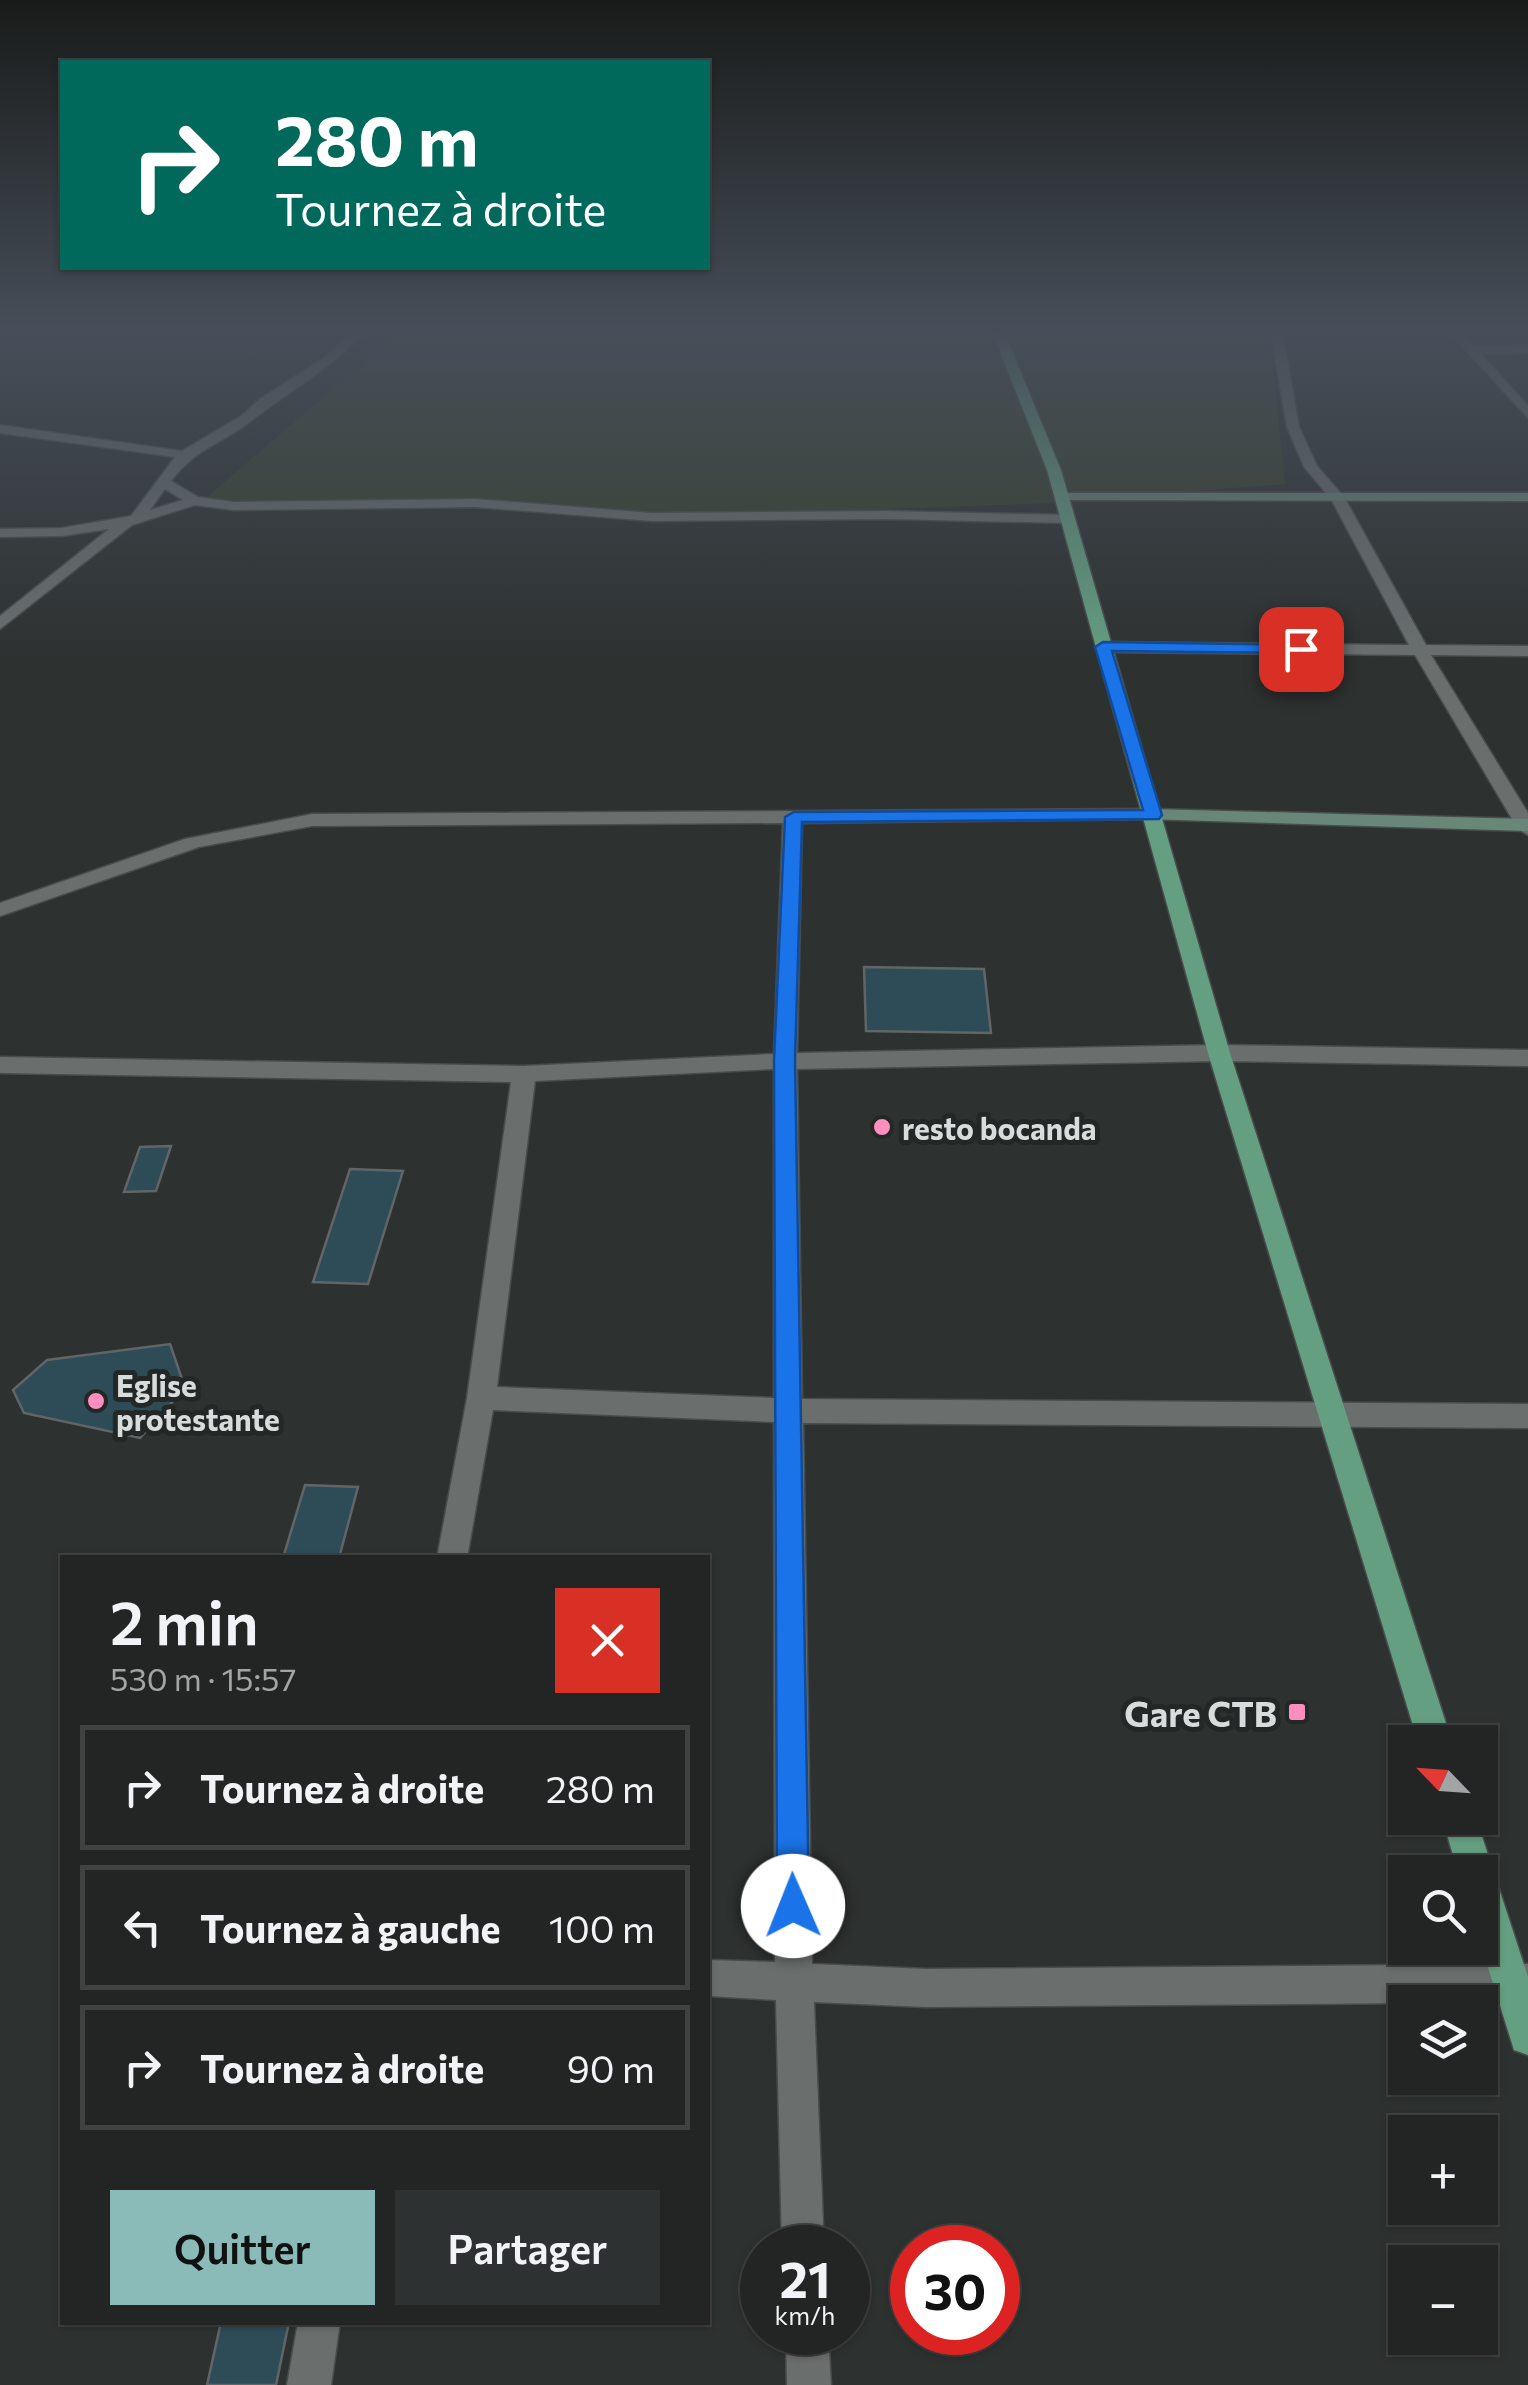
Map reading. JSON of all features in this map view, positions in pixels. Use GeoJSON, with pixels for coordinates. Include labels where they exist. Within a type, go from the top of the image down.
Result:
{"type":"FeatureCollection","features":[{"type":"Feature","properties":{"kind":"main road"},"geometry":{"type":"LineString","coordinates":[[1039,440],[1064,508],[1220,1053],[1430,1725]]}},
{"type":"Feature","properties":{"kind":"main road"},"geometry":{"type":"LineString","coordinates":[[1498,1929],[1520,1983],[1528,2036]]}},
{"type":"Feature","properties":{"kind":"street"},"geometry":{"type":"LineString","coordinates":[[100,440],[184,455]]}},
{"type":"Feature","properties":{"kind":"street"},"geometry":{"type":"LineString","coordinates":[[0,624],[132,520],[184,455],[209,440]]}},
{"type":"Feature","properties":{"kind":"street"},"geometry":{"type":"LineString","coordinates":[[1299,440],[1312,466],[1338,496],[1420,650],[1527,826]]}},
{"type":"Feature","properties":{"kind":"street"},"geometry":{"type":"LineString","coordinates":[[163,482],[194,502]]}},
{"type":"Feature","properties":{"kind":"street"},"geometry":{"type":"LineString","coordinates":[[0,532],[62,532],[132,520],[194,502],[296,508],[492,503],[670,517],[887,514],[1338,496],[1528,496]]}},
{"type":"Feature","properties":{"kind":"street"},"geometry":{"type":"LineString","coordinates":[[1103,647],[1528,651]]}},
{"type":"Feature","properties":{"kind":"street"},"geometry":{"type":"LineString","coordinates":[[0,910],[174,848],[282,823],[564,816],[1153,815],[1527,826]]}},
{"type":"Feature","properties":{"kind":"street"},"geometry":{"type":"LineString","coordinates":[[794,817],[784,1060],[794,1982],[803,2225]]}},
{"type":"Feature","properties":{"kind":"street"},"geometry":{"type":"LineString","coordinates":[[0,1066],[524,1074],[784,1060],[1220,1053],[1528,1058]]}},
{"type":"Feature","properties":{"kind":"street"},"geometry":{"type":"LineString","coordinates":[[453,1555],[481,1398],[524,1074]]}},
{"type":"Feature","properties":{"kind":"street"},"geometry":{"type":"LineString","coordinates":[[481,1398],[787,1411],[1528,1416]]}},
{"type":"Feature","properties":{"kind":"street"},"geometry":{"type":"LineString","coordinates":[[710,1978],[926,1988],[1520,1983]]}},
{"type":"Feature","properties":{"kind":"street"},"geometry":{"type":"LineString","coordinates":[[309,2385],[319,2325]]}},
{"type":"Feature","properties":{"kind":"street"},"geometry":{"type":"LineString","coordinates":[[807,2355],[808,2385]]}},
{"type":"Feature","properties":{"kind":"green space"},"geometry":{"type":"Polygon","coordinates":[[[273,440],[1280,440],[1285,484],[1031,504],[642,517],[491,501],[430,505],[201,502],[273,440]]]}},
{"type":"Feature","properties":{"kind":"building"},"geometry":{"type":"Polygon","coordinates":[[[864,967],[984,969],[991,1033],[866,1031],[864,967]]]}},
{"type":"Feature","properties":{"kind":"building"},"geometry":{"type":"Polygon","coordinates":[[[171,1146],[156,1191],[124,1192],[140,1147],[171,1146]]]}},
{"type":"Feature","properties":{"kind":"building"},"geometry":{"type":"Polygon","coordinates":[[[350,1169],[403,1171],[368,1284],[313,1282],[350,1169]]]}},
{"type":"Feature","properties":{"kind":"building","name":"Eglise protestante"},"geometry":{"type":"Polygon","coordinates":[[[170,1344],[185,1388],[140,1438],[24,1413],[13,1390],[47,1360],[170,1344]]]}},
{"type":"Feature","properties":{"kind":"building"},"geometry":{"type":"Polygon","coordinates":[[[305,1485],[358,1487],[340,1555],[284,1555],[305,1485]]]}},
{"type":"Feature","properties":{"kind":"building"},"geometry":{"type":"Polygon","coordinates":[[[220,2325],[288,2325],[276,2385],[207,2385],[220,2325]]]}},
{"type":"Feature","properties":{"kind":"place","name":"resto bocanda"},"geometry":{"type":"Point","coordinates":[882,1127]}},
{"type":"Feature","properties":{"kind":"place","name":"Eglise protestante"},"geometry":{"type":"Point","coordinates":[96,1401]}},
{"type":"Feature","properties":{"kind":"place","name":"Gare CTB"},"geometry":{"type":"Point","coordinates":[1297,1712]}},
{"type":"Feature","properties":{"kind":"route"},"geometry":{"type":"LineString","coordinates":[[793,1906],[784,1060],[794,817],[1153,815],[1103,647],[1301,649]]}}]}
